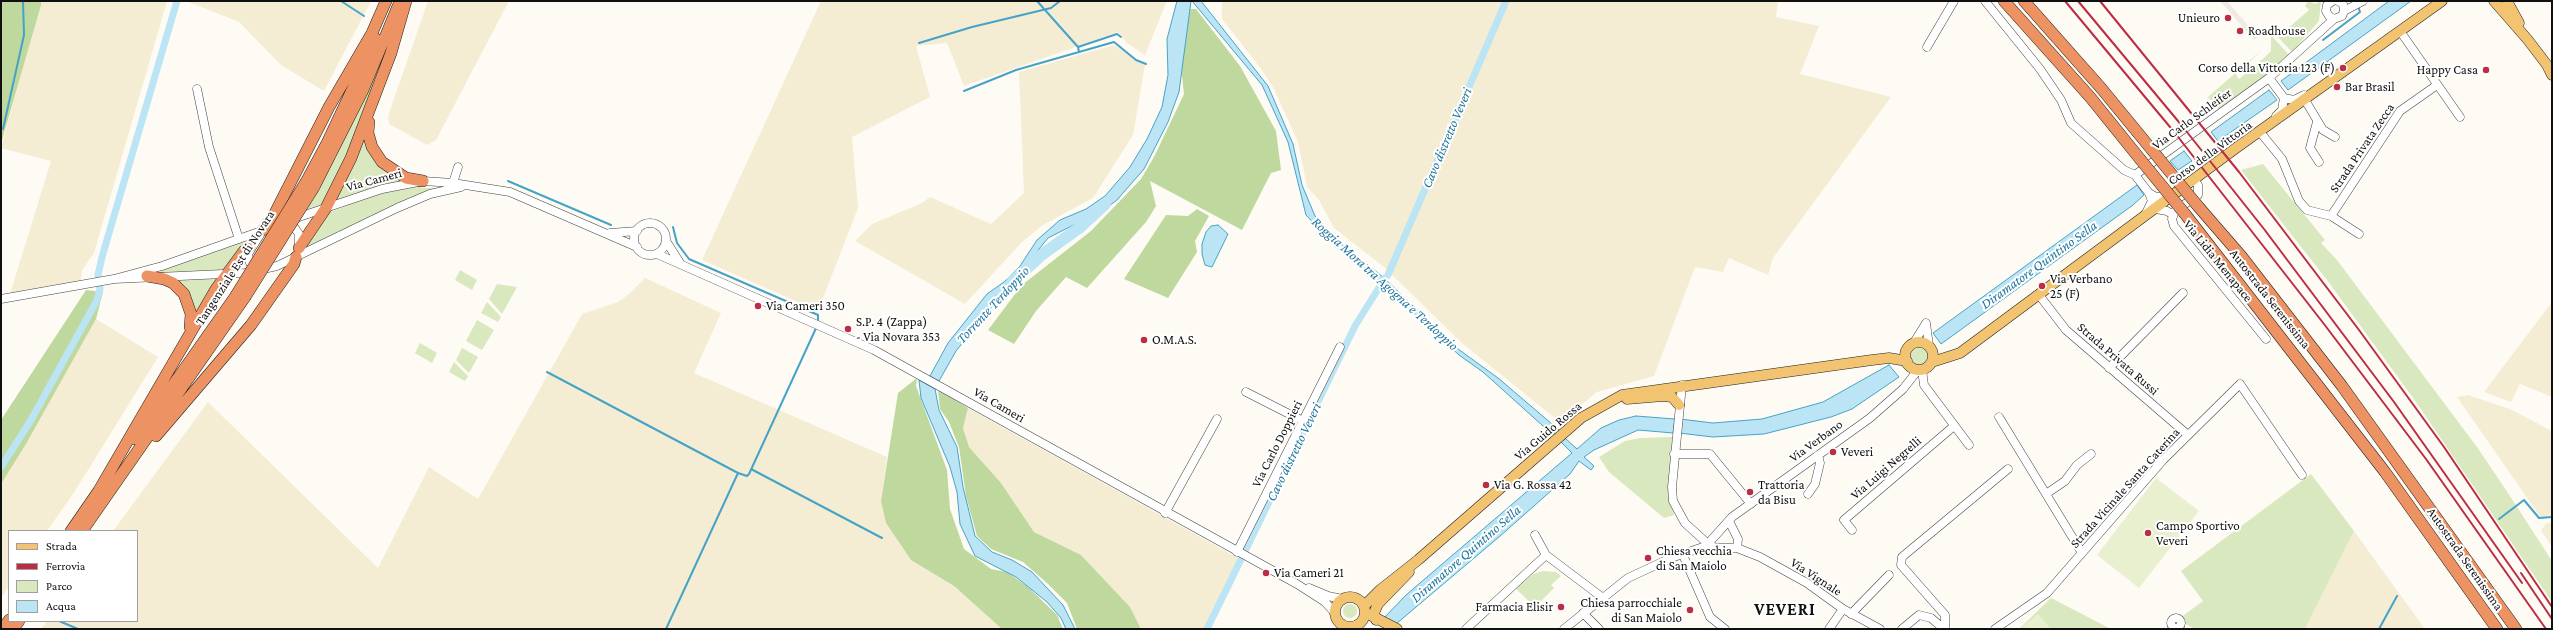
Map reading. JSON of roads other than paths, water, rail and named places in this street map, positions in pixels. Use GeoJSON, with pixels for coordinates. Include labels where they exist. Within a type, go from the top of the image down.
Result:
{"type":"FeatureCollection","features":[{"type":"Feature","properties":{"kind":"highway"},"geometry":{"type":"LineString","coordinates":[[263,230],[275,212],[329,107],[372,33],[386,1]]}},
{"type":"Feature","properties":{"kind":"highway","name":"Tangenziale Est di Novara"},"geometry":{"type":"LineString","coordinates":[[310,184],[391,1]]}},
{"type":"Feature","properties":{"kind":"highway","name":"Tangenziale Est di Novara"},"geometry":{"type":"LineString","coordinates":[[83,530],[131,462],[240,297],[310,184],[363,90],[400,1]]}},
{"type":"Feature","properties":{"kind":"highway"},"geometry":{"type":"LineString","coordinates":[[131,462],[176,415],[251,325],[294,264],[297,252],[326,208],[351,158],[370,112],[406,1]]}},
{"type":"Feature","properties":{"kind":"highway","name":"Autostrada Serenissima"},"geometry":{"type":"LineString","coordinates":[[2004,1],[2090,97],[2186,214],[2283,338],[2389,478],[2497,629]]}},
{"type":"Feature","properties":{"kind":"highway","name":"Autostrada Serenissima"},"geometry":{"type":"LineString","coordinates":[[2024,1],[2101,88],[2197,205],[2242,257],[2342,386],[2516,629]]}},
{"type":"Feature","properties":{"kind":"highway"},"geometry":{"type":"LineString","coordinates":[[370,112],[368,133],[372,147],[382,162],[406,178],[423,181]]}},
{"type":"Feature","properties":{"kind":"highway"},"geometry":{"type":"LineString","coordinates":[[98,492],[186,338],[226,273],[250,247]]}},
{"type":"Feature","properties":{"kind":"highway"},"geometry":{"type":"LineString","coordinates":[[148,276],[164,278],[173,283],[184,294],[189,302],[192,321],[186,338]]}},
{"type":"Feature","properties":{"kind":"highway","name":"Tangenziale Est di Novara"},"geometry":{"type":"LineString","coordinates":[[72,530],[240,297]]}},
{"type":"Feature","properties":{"kind":"highway"},"geometry":{"type":"LineString","coordinates":[[2283,338],[2308,380]]}},
{"type":"Feature","properties":{"kind":"highway"},"geometry":{"type":"LineString","coordinates":[[2428,545],[2488,629]]}},
{"type":"Feature","properties":{"kind":"main road","name":"Corso della Vittoria"},"geometry":{"type":"LineString","coordinates":[[2170,197],[2441,1]]}},
{"type":"Feature","properties":{"kind":"main road"},"geometry":{"type":"LineString","coordinates":[[2494,1],[2528,40],[2547,65],[2552,75]]}},
{"type":"Feature","properties":{"kind":"main road"},"geometry":{"type":"LineString","coordinates":[[2507,1],[2528,40]]}},
{"type":"Feature","properties":{"kind":"main road"},"geometry":{"type":"LineString","coordinates":[[2002,321],[1956,349],[1945,351],[1930,348],[1921,342],[1913,344],[1906,357],[1920,370],[1932,362],[1960,353],[2156,209],[2170,197]]}},
{"type":"Feature","properties":{"kind":"main road"},"geometry":{"type":"LineString","coordinates":[[1930,348],[1932,362]]}},
{"type":"Feature","properties":{"kind":"main road","name":"Via Guido Rossa"},"geometry":{"type":"LineString","coordinates":[[1362,609],[1380,590],[1418,560],[1581,418],[1622,395],[1638,391],[1682,385],[1888,358],[1906,357]]}},
{"type":"Feature","properties":{"kind":"main road"},"geometry":{"type":"LineString","coordinates":[[1609,402],[1663,396],[1672,398],[1680,404]]}},
{"type":"Feature","properties":{"kind":"main road"},"geometry":{"type":"LineString","coordinates":[[1376,620],[1374,613],[1378,604],[1405,579],[1418,560]]}},
{"type":"Feature","properties":{"kind":"main road"},"geometry":{"type":"LineString","coordinates":[[1362,609],[1355,626],[1346,627],[1338,621],[1335,612],[1337,605],[1342,600],[1349,597],[1376,620],[1398,629]]}},
{"type":"Feature","properties":{"kind":"street"},"geometry":{"type":"LineString","coordinates":[[1926,47],[1954,1]]}},
{"type":"Feature","properties":{"kind":"street"},"geometry":{"type":"LineString","coordinates":[[1986,1],[2040,69],[2060,100],[2071,123],[2124,170],[2138,178],[2149,193],[2156,197],[2170,197]]}},
{"type":"Feature","properties":{"kind":"street"},"geometry":{"type":"LineString","coordinates":[[2316,34],[2327,14],[2327,6],[2337,2],[2357,3]]}},
{"type":"Feature","properties":{"kind":"street"},"geometry":{"type":"LineString","coordinates":[[2337,2],[2344,11]]}},
{"type":"Feature","properties":{"kind":"street"},"geometry":{"type":"LineString","coordinates":[[2316,34],[2334,19],[2340,18],[2344,11],[2357,3]]}},
{"type":"Feature","properties":{"kind":"street"},"geometry":{"type":"LineString","coordinates":[[2327,14],[2334,19]]}},
{"type":"Feature","properties":{"kind":"street"},"geometry":{"type":"LineString","coordinates":[[2400,32],[2460,117]]}},
{"type":"Feature","properties":{"kind":"street","name":"Via Carlo Schleifer"},"geometry":{"type":"LineString","coordinates":[[2138,178],[2271,80],[2316,34]]}},
{"type":"Feature","properties":{"kind":"street"},"geometry":{"type":"LineString","coordinates":[[2271,80],[2284,98]]}},
{"type":"Feature","properties":{"kind":"street","name":"Strada Privata Zecca"},"geometry":{"type":"LineString","coordinates":[[2331,216],[2400,111],[2437,85]]}},
{"type":"Feature","properties":{"kind":"street","name":"Corso della Vittoria"},"geometry":{"type":"LineString","coordinates":[[2262,130],[2270,120],[2282,110],[2284,98],[2294,100],[2312,89],[2323,87]]}},
{"type":"Feature","properties":{"kind":"street"},"geometry":{"type":"LineString","coordinates":[[197,89],[209,147],[239,238]]}},
{"type":"Feature","properties":{"kind":"street"},"geometry":{"type":"LineString","coordinates":[[2305,100],[2323,130],[2335,137]]}},
{"type":"Feature","properties":{"kind":"street"},"geometry":{"type":"LineString","coordinates":[[2317,122],[2310,148],[2319,162]]}},
{"type":"Feature","properties":{"kind":"street"},"geometry":{"type":"LineString","coordinates":[[2262,130],[2282,159],[2299,200],[2307,210],[2331,216],[2359,234]]}},
{"type":"Feature","properties":{"kind":"street"},"geometry":{"type":"LineString","coordinates":[[453,183],[458,167]]}},
{"type":"Feature","properties":{"kind":"street","name":"Via Lidia Menapace"},"geometry":{"type":"LineString","coordinates":[[2173,215],[2198,194],[2198,185],[2195,180]]}},
{"type":"Feature","properties":{"kind":"street","name":"Via Cameri"},"geometry":{"type":"LineString","coordinates":[[286,222],[382,189],[423,181],[453,183],[510,192],[637,247]]}},
{"type":"Feature","properties":{"kind":"street","name":"Via Cameri"},"geometry":{"type":"LineString","coordinates":[[297,252],[430,194],[473,186]]}},
{"type":"Feature","properties":{"kind":"street"},"geometry":{"type":"LineString","coordinates":[[2145,217],[2151,205],[2149,193]]}},
{"type":"Feature","properties":{"kind":"street","name":"Via Lidia Menapace"},"geometry":{"type":"LineString","coordinates":[[2156,209],[2167,211],[2173,215]]}},
{"type":"Feature","properties":{"kind":"street","name":"Via Lidia Menapace"},"geometry":{"type":"LineString","coordinates":[[2173,215],[2174,226],[2180,235],[2266,339]]}},
{"type":"Feature","properties":{"kind":"street"},"geometry":{"type":"LineString","coordinates":[[1,299],[114,279],[162,266],[286,222],[294,227],[299,234],[297,252],[277,266],[226,273],[114,279]]}},
{"type":"Feature","properties":{"kind":"street"},"geometry":{"type":"LineString","coordinates":[[666,241],[664,248],[657,254],[647,255],[637,247],[635,240],[637,231],[646,224],[656,225],[664,231],[666,241],[681,264]]}},
{"type":"Feature","properties":{"kind":"street"},"geometry":{"type":"LineString","coordinates":[[261,269],[253,266],[248,259],[250,247],[263,230]]}},
{"type":"Feature","properties":{"kind":"street","name":"Via Cameri"},"geometry":{"type":"LineString","coordinates":[[607,233],[637,231]]}},
{"type":"Feature","properties":{"kind":"street","name":"Via Cameri"},"geometry":{"type":"LineString","coordinates":[[657,254],[817,324],[919,374],[1165,513],[1297,584]]}},
{"type":"Feature","properties":{"kind":"street"},"geometry":{"type":"LineString","coordinates":[[2109,368],[2183,293]]}},
{"type":"Feature","properties":{"kind":"street","name":"Strada Privata Russi"},"geometry":{"type":"LineString","coordinates":[[2039,295],[2066,330],[2188,435]]}},
{"type":"Feature","properties":{"kind":"street"},"geometry":{"type":"LineString","coordinates":[[1913,344],[1926,323],[1930,348]]}},
{"type":"Feature","properties":{"kind":"street","name":"Via Carlo Doppieri"},"geometry":{"type":"LineString","coordinates":[[1238,553],[1340,347]]}},
{"type":"Feature","properties":{"kind":"street"},"geometry":{"type":"LineString","coordinates":[[1920,370],[1924,385],[1969,445]]}},
{"type":"Feature","properties":{"kind":"street","name":"Via Verbano"},"geometry":{"type":"LineString","coordinates":[[1564,629],[1628,578],[1708,544],[1729,521],[1895,397],[1920,370]]}},
{"type":"Feature","properties":{"kind":"street","name":"Strada Vicinale Santa Caterina"},"geometry":{"type":"LineString","coordinates":[[1995,629],[2047,593],[2163,460],[2240,384],[2302,476]]}},
{"type":"Feature","properties":{"kind":"street"},"geometry":{"type":"LineString","coordinates":[[1682,385],[1676,433],[1672,487],[1676,509],[1685,523],[1708,544],[1716,548],[1737,548],[1738,539],[1729,521]]}},
{"type":"Feature","properties":{"kind":"street"},"geometry":{"type":"LineString","coordinates":[[1246,392],[1303,421]]}},
{"type":"Feature","properties":{"kind":"street"},"geometry":{"type":"LineString","coordinates":[[1999,417],[2082,553]]}},
{"type":"Feature","properties":{"kind":"street"},"geometry":{"type":"LineString","coordinates":[[1165,513],[1217,419]]}},
{"type":"Feature","properties":{"kind":"street","name":"Via Luigi Negrelli"},"geometry":{"type":"LineString","coordinates":[[1852,530],[1844,520],[1954,426]]}},
{"type":"Feature","properties":{"kind":"street"},"geometry":{"type":"LineString","coordinates":[[1674,454],[1710,454],[1751,504]]}},
{"type":"Feature","properties":{"kind":"street"},"geometry":{"type":"LineString","coordinates":[[2046,494],[2065,481],[2078,466],[2092,454]]}},
{"type":"Feature","properties":{"kind":"street"},"geometry":{"type":"LineString","coordinates":[[1808,494],[1815,484],[1820,462],[1818,455]]}},
{"type":"Feature","properties":{"kind":"street"},"geometry":{"type":"LineString","coordinates":[[1945,629],[1946,615],[1900,562],[1902,557],[2008,469]]}},
{"type":"Feature","properties":{"kind":"street"},"geometry":{"type":"LineString","coordinates":[[1535,535],[1546,555],[1603,598]]}},
{"type":"Feature","properties":{"kind":"street","name":"Via Vignale"},"geometry":{"type":"LineString","coordinates":[[1737,548],[1760,557],[1807,583],[1843,609],[1880,629]]}},
{"type":"Feature","properties":{"kind":"street"},"geometry":{"type":"LineString","coordinates":[[1466,629],[1546,555]]}},
{"type":"Feature","properties":{"kind":"street"},"geometry":{"type":"LineString","coordinates":[[1683,555],[1710,617],[1725,629]]}},
{"type":"Feature","properties":{"kind":"street"},"geometry":{"type":"LineString","coordinates":[[1851,614],[1889,575]]}},
{"type":"Feature","properties":{"kind":"street"},"geometry":{"type":"LineString","coordinates":[[1297,584],[1342,600]]}},
{"type":"Feature","properties":{"kind":"street"},"geometry":{"type":"LineString","coordinates":[[1297,584],[1325,602],[1335,612]]}},
{"type":"Feature","properties":{"kind":"street"},"geometry":{"type":"LineString","coordinates":[[1829,629],[1843,609]]}},
{"type":"Feature","properties":{"kind":"street"},"geometry":{"type":"LineString","coordinates":[[1582,614],[1599,629]]}},
{"type":"Feature","properties":{"kind":"street"},"geometry":{"type":"LineString","coordinates":[[1902,629],[1919,615],[1931,618],[1945,629]]}},
{"type":"Feature","properties":{"kind":"water"},"geometry":{"type":"Polygon","coordinates":[[[1177,1],[1191,1],[1179,92],[1168,122],[1144,169],[1117,200],[1105,209],[1048,238],[956,351],[939,381],[930,376],[948,343],[987,294],[1004,282],[1020,266],[1037,240],[1060,220],[1086,209],[1105,196],[1130,167],[1147,139],[1162,107],[1168,75],[1167,39],[1177,1]]]}},
{"type":"Feature","properties":{"kind":"water"},"geometry":{"type":"Polygon","coordinates":[[[1192,1],[1201,1],[1268,86],[1293,144],[1302,185],[1315,216],[1339,242],[1383,277],[1379,282],[1333,244],[1306,215],[1288,142],[1262,85],[1192,1]]]}},
{"type":"Feature","properties":{"kind":"water"},"geometry":{"type":"Polygon","coordinates":[[[2389,1],[2411,1],[2288,90],[2281,81],[2389,1]]]}},
{"type":"Feature","properties":{"kind":"water"},"geometry":{"type":"Polygon","coordinates":[[[2269,90],[2277,100],[2218,141],[2211,132],[2269,90]]]}},
{"type":"Feature","properties":{"kind":"water"},"geometry":{"type":"Polygon","coordinates":[[[2184,151],[2192,161],[2178,170],[2170,161],[2184,151]]]}},
{"type":"Feature","properties":{"kind":"water","name":"Diramatore Quintino Sella"},"geometry":{"type":"Polygon","coordinates":[[[2137,185],[2144,195],[2133,205],[1941,344],[1933,333],[2137,185]]]}},
{"type":"Feature","properties":{"kind":"water"},"geometry":{"type":"Polygon","coordinates":[[[1218,225],[1228,234],[1212,267],[1205,265],[1202,254],[1202,244],[1206,232],[1211,226],[1218,225]]]}},
{"type":"Feature","properties":{"kind":"water","name":"Roggia Mora tra Agogna e Terdoppio"},"geometry":{"type":"Polygon","coordinates":[[[1386,280],[1458,349],[1498,378],[1559,430],[1553,435],[1483,372],[1459,355],[1382,284],[1386,280]]]}},
{"type":"Feature","properties":{"kind":"water"},"geometry":{"type":"Polygon","coordinates":[[[1889,365],[1899,377],[1852,409],[1831,417],[1764,434],[1713,437],[1679,433],[1680,419],[1713,423],[1762,419],[1823,402],[1889,365]]]}},
{"type":"Feature","properties":{"kind":"water"},"geometry":{"type":"Polygon","coordinates":[[[919,380],[935,389],[939,410],[957,447],[963,487],[975,536],[992,552],[1012,560],[1032,572],[1063,605],[1075,629],[1066,629],[1061,618],[1047,602],[1016,577],[975,556],[960,524],[957,492],[950,467],[921,398],[919,380]]]}},
{"type":"Feature","properties":{"kind":"water","name":"Diramatore Quintino Sella"},"geometry":{"type":"Polygon","coordinates":[[[1636,416],[1675,419],[1673,433],[1638,430],[1594,450],[1584,457],[1594,466],[1591,470],[1579,461],[1570,474],[1499,537],[1396,624],[1384,618],[1406,595],[1572,453],[1561,442],[1565,438],[1577,449],[1601,428],[1619,420],[1636,416]]]}},
{"type":"Feature","properties":{"kind":"waterway"},"geometry":{"type":"LineString","coordinates":[[3,129],[24,35],[23,1]]}},
{"type":"Feature","properties":{"kind":"waterway"},"geometry":{"type":"LineString","coordinates":[[1,467],[31,420],[96,302],[100,289],[98,275],[102,257],[177,1]]}},
{"type":"Feature","properties":{"kind":"waterway"},"geometry":{"type":"LineString","coordinates":[[341,1],[364,16]]}},
{"type":"Feature","properties":{"kind":"waterway"},"geometry":{"type":"LineString","coordinates":[[1037,1],[1078,47],[1079,52],[1114,42],[1136,60],[1146,64]]}},
{"type":"Feature","properties":{"kind":"waterway"},"geometry":{"type":"LineString","coordinates":[[919,43],[972,27],[1051,8],[1060,1]]}},
{"type":"Feature","properties":{"kind":"waterway","name":"Cavo distretto Veveri"},"geometry":{"type":"LineString","coordinates":[[1388,275],[1506,1]]}},
{"type":"Feature","properties":{"kind":"waterway"},"geometry":{"type":"LineString","coordinates":[[2323,40],[2360,12],[2358,6]]}},
{"type":"Feature","properties":{"kind":"waterway"},"geometry":{"type":"LineString","coordinates":[[1078,47],[1117,34],[1121,37]]}},
{"type":"Feature","properties":{"kind":"waterway"},"geometry":{"type":"LineString","coordinates":[[964,91],[1016,70],[1079,52]]}},
{"type":"Feature","properties":{"kind":"waterway"},"geometry":{"type":"LineString","coordinates":[[508,181],[611,225]]}},
{"type":"Feature","properties":{"kind":"waterway","name":"Torrente Terdoppio"},"geometry":{"type":"LineString","coordinates":[[1012,282],[1040,256],[1079,228],[1105,204]]}},
{"type":"Feature","properties":{"kind":"waterway"},"geometry":{"type":"LineString","coordinates":[[673,227],[677,243],[689,259],[818,315],[818,322]]}},
{"type":"Feature","properties":{"kind":"waterway","name":"Cavo distretto Veveri"},"geometry":{"type":"LineString","coordinates":[[1207,629],[1355,326],[1385,278]]}},
{"type":"Feature","properties":{"kind":"waterway"},"geometry":{"type":"LineString","coordinates":[[738,473],[747,476],[749,474],[817,326]]}},
{"type":"Feature","properties":{"kind":"waterway"},"geometry":{"type":"LineString","coordinates":[[547,372],[738,473],[666,629]]}},
{"type":"Feature","properties":{"kind":"waterway"},"geometry":{"type":"LineString","coordinates":[[751,469],[882,538]]}},
{"type":"Feature","properties":{"kind":"waterway"},"geometry":{"type":"LineString","coordinates":[[2499,519],[2524,500],[2539,518],[2552,517]]}},
{"type":"Feature","properties":{"kind":"waterway"},"geometry":{"type":"LineString","coordinates":[[2379,629],[2397,596]]}},
{"type":"Feature","properties":{"kind":"waterway"},"geometry":{"type":"LineString","coordinates":[[61,622],[78,629]]}},
{"type":"Feature","properties":{"kind":"railway"},"geometry":{"type":"LineString","coordinates":[[2065,1],[2175,133],[2324,324],[2426,459],[2546,629]]}},
{"type":"Feature","properties":{"kind":"railway"},"geometry":{"type":"LineString","coordinates":[[2078,1],[2183,127],[2264,229],[2394,402],[2522,583]]}},
{"type":"Feature","properties":{"kind":"railway"},"geometry":{"type":"LineString","coordinates":[[2100,1],[2239,172],[2359,330],[2444,447],[2552,607]]}},
{"type":"Feature","properties":{"kind":"railway"},"geometry":{"type":"LineString","coordinates":[[2521,573],[2552,619]]}},
{"type":"Feature","properties":{"kind":"place","name":"Unieuro"},"geometry":{"type":"Point","coordinates":[2228,18]}},
{"type":"Feature","properties":{"kind":"place","name":"Roadhouse"},"geometry":{"type":"Point","coordinates":[2240,31]}},
{"type":"Feature","properties":{"kind":"place","name":"Corso della Vittoria 123 (F)"},"geometry":{"type":"Point","coordinates":[2343,68]}},
{"type":"Feature","properties":{"kind":"place","name":"Happy Casa"},"geometry":{"type":"Point","coordinates":[2486,70]}},
{"type":"Feature","properties":{"kind":"place","name":"Bar Brasil"},"geometry":{"type":"Point","coordinates":[2337,87]}},
{"type":"Feature","properties":{"kind":"place","name":"Via Verbano 25 (F)"},"geometry":{"type":"Point","coordinates":[2042,286]}},
{"type":"Feature","properties":{"kind":"place","name":"Via Cameri 350"},"geometry":{"type":"Point","coordinates":[758,306]}},
{"type":"Feature","properties":{"kind":"place","name":"S.P. 4 (Zappa) - Via Novara 353"},"geometry":{"type":"Point","coordinates":[848,329]}},
{"type":"Feature","properties":{"kind":"place","name":"O.M.A.S."},"geometry":{"type":"Point","coordinates":[1144,340]}},
{"type":"Feature","properties":{"kind":"place","name":"Veveri"},"geometry":{"type":"Point","coordinates":[1833,452]}},
{"type":"Feature","properties":{"kind":"place","name":"Via G. Rossa 42"},"geometry":{"type":"Point","coordinates":[1486,485]}},
{"type":"Feature","properties":{"kind":"place","name":"Trattoria da Bisu"},"geometry":{"type":"Point","coordinates":[1750,492]}},
{"type":"Feature","properties":{"kind":"place","name":"Campo Sportivo Veveri"},"geometry":{"type":"Point","coordinates":[2148,533]}},
{"type":"Feature","properties":{"kind":"place","name":"Chiesa vecchia di San Maiolo"},"geometry":{"type":"Point","coordinates":[1648,558]}},
{"type":"Feature","properties":{"kind":"place","name":"Via Cameri 21"},"geometry":{"type":"Point","coordinates":[1266,573]}},
{"type":"Feature","properties":{"kind":"place","name":"Farmacia Elisir"},"geometry":{"type":"Point","coordinates":[1561,607]}},
{"type":"Feature","properties":{"kind":"place","name":"Chiesa parrocchiale di San Maiolo"},"geometry":{"type":"Point","coordinates":[1690,610]}},
{"type":"Feature","properties":{"kind":"district","name":"VEVERI"},"geometry":{"type":"Point","coordinates":[1785,610]}}]}
